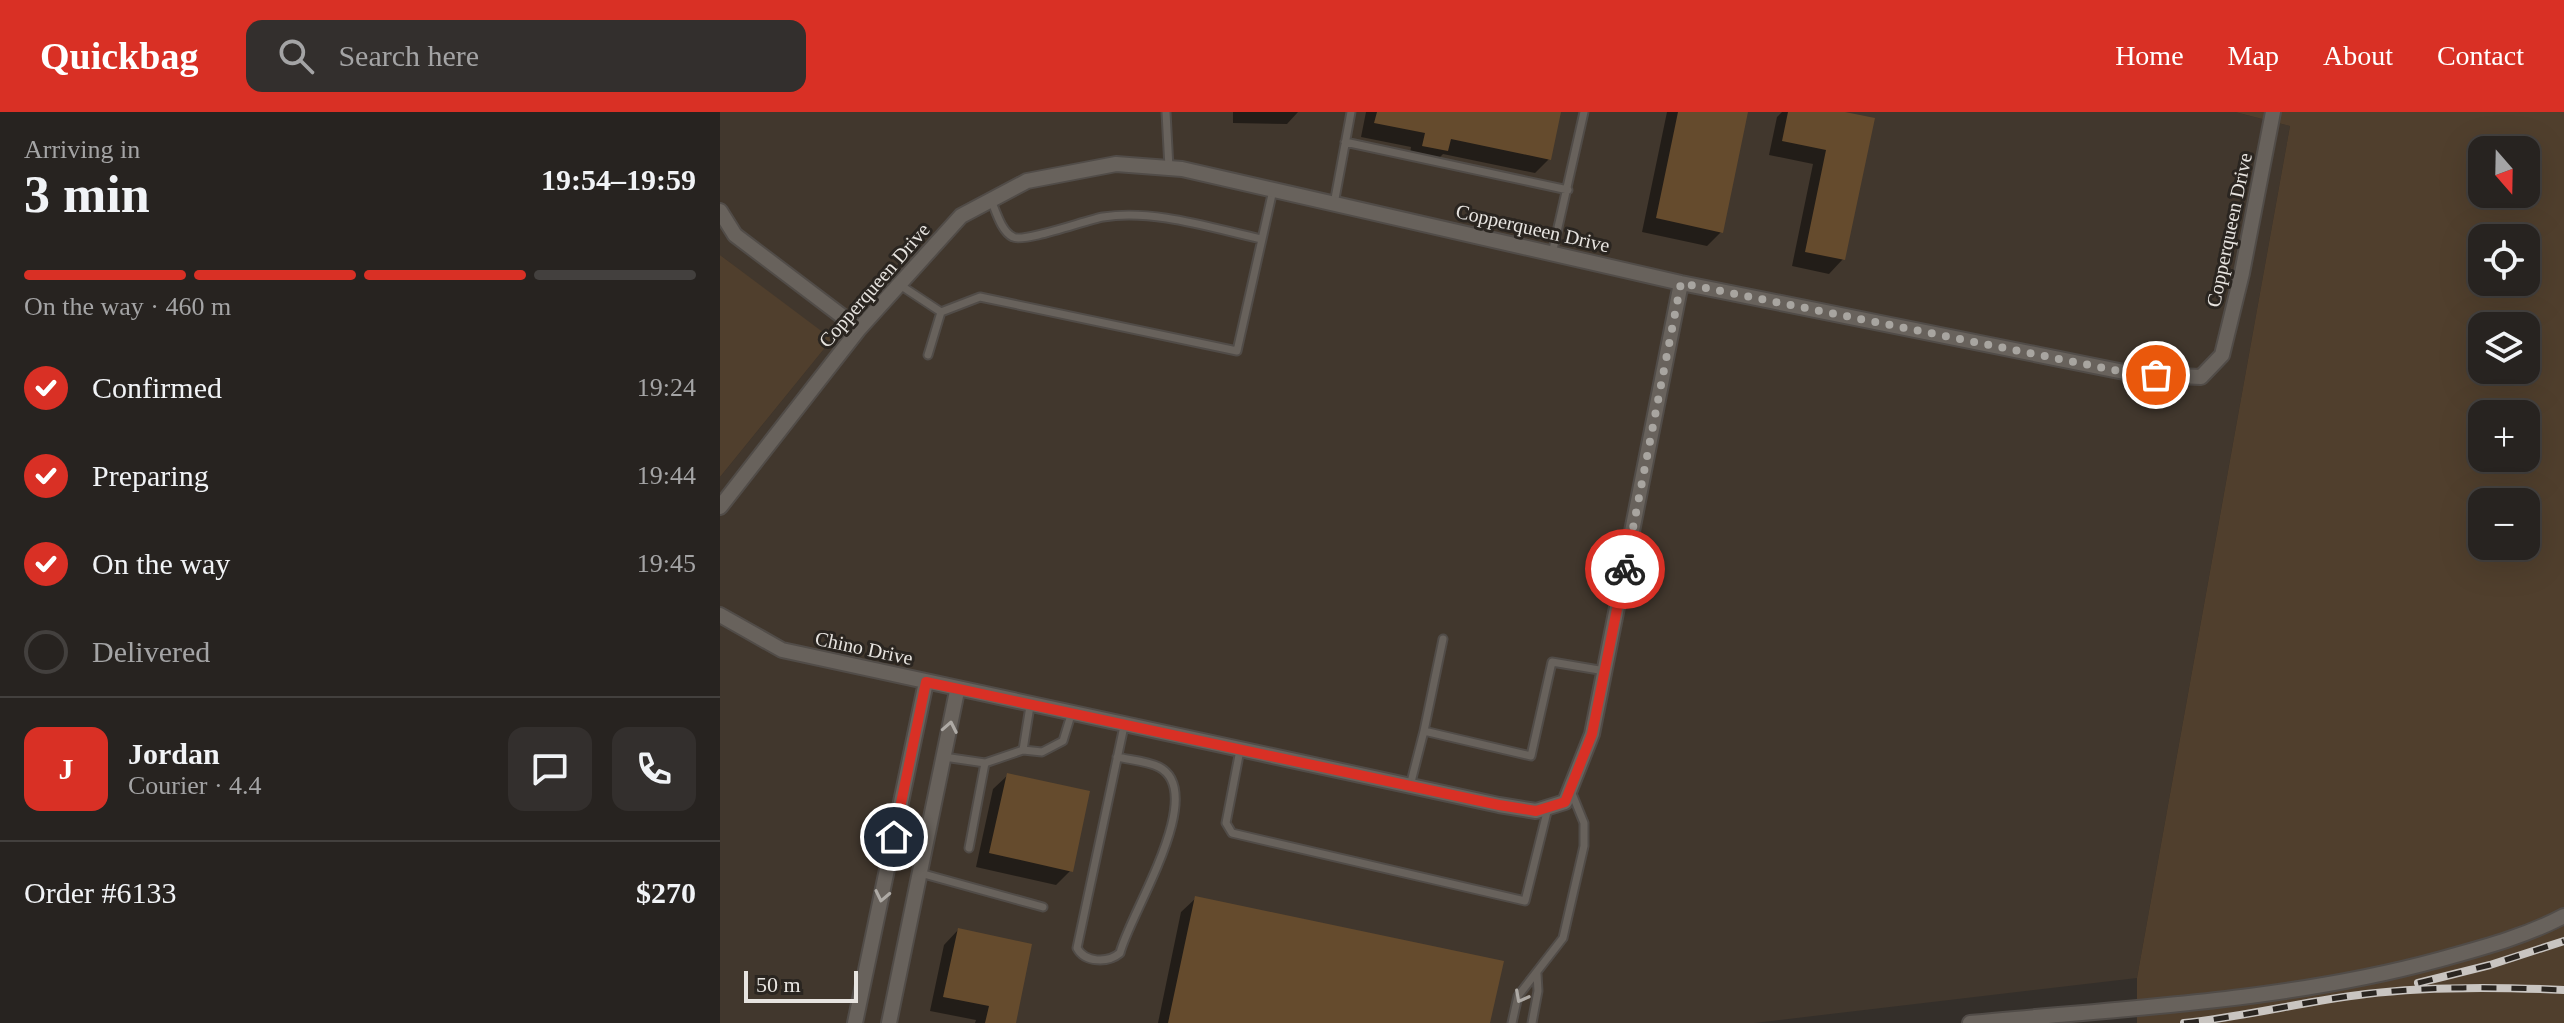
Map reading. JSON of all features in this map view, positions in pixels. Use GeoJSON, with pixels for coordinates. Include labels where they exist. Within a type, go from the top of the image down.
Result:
{"type":"FeatureCollection","features":[{"type":"Feature","properties":{"kind":"street","name":"Copperqueen Drive"},"geometry":{"type":"LineString","coordinates":[[720,507],[859,329],[961,216],[1027,181],[1116,164],[1169,168],[1681,283],[2134,374],[2201,377],[2222,355],[2242,273],[2273,112]]}},
{"type":"Feature","properties":{"kind":"street"},"geometry":{"type":"LineString","coordinates":[[720,211],[735,235],[859,329]]}},
{"type":"Feature","properties":{"kind":"street"},"geometry":{"type":"LineString","coordinates":[[1548,808],[1565,802],[1592,734],[1681,283]]}},
{"type":"Feature","properties":{"kind":"street","name":"Chino Drive"},"geometry":{"type":"LineString","coordinates":[[720,615],[782,650],[957,691],[1536,811],[1548,808]]}},
{"type":"Feature","properties":{"kind":"street"},"geometry":{"type":"LineString","coordinates":[[855,1023],[926,682]]}},
{"type":"Feature","properties":{"kind":"street"},"geometry":{"type":"LineString","coordinates":[[889,1023],[957,691]]}},
{"type":"Feature","properties":{"kind":"street"},"geometry":{"type":"LineString","coordinates":[[1970,1023],[2250,995],[2385,974],[2489,946],[2564,916]]}},
{"type":"Feature","properties":{"kind":"lane"},"geometry":{"type":"LineString","coordinates":[[1166,112],[1169,168]]}},
{"type":"Feature","properties":{"kind":"lane"},"geometry":{"type":"LineString","coordinates":[[1334,204],[1351,112]]}},
{"type":"Feature","properties":{"kind":"lane"},"geometry":{"type":"LineString","coordinates":[[1552,254],[1584,112]]}},
{"type":"Feature","properties":{"kind":"lane"},"geometry":{"type":"LineString","coordinates":[[1345,142],[1568,190]]}},
{"type":"Feature","properties":{"kind":"lane"},"geometry":{"type":"LineString","coordinates":[[941,312],[980,297],[1237,351],[1273,190]]}},
{"type":"Feature","properties":{"kind":"lane"},"geometry":{"type":"LineString","coordinates":[[991,200],[1002,225],[1013,237],[1025,239],[1078,222],[1139,215],[1261,239]]}},
{"type":"Feature","properties":{"kind":"lane"},"geometry":{"type":"LineString","coordinates":[[900,285],[941,312]]}},
{"type":"Feature","properties":{"kind":"lane"},"geometry":{"type":"LineString","coordinates":[[928,355],[941,312]]}},
{"type":"Feature","properties":{"kind":"lane"},"geometry":{"type":"LineString","coordinates":[[1410,786],[1443,639]]}},
{"type":"Feature","properties":{"kind":"lane"},"geometry":{"type":"LineString","coordinates":[[1424,731],[1531,756],[1552,662],[1605,671]]}},
{"type":"Feature","properties":{"kind":"lane"},"geometry":{"type":"LineString","coordinates":[[1023,750],[1030,706]]}},
{"type":"Feature","properties":{"kind":"lane"},"geometry":{"type":"LineString","coordinates":[[944,757],[985,763],[1023,750],[1042,752],[1063,741],[1071,715]]}},
{"type":"Feature","properties":{"kind":"lane"},"geometry":{"type":"LineString","coordinates":[[1117,757],[1160,767],[1172,777],[1177,807],[1161,858],[1120,953],[1108,960],[1089,958],[1077,948],[1117,757],[1124,726]]}},
{"type":"Feature","properties":{"kind":"lane"},"geometry":{"type":"LineString","coordinates":[[1240,750],[1226,823],[1232,833],[1525,901],[1548,808]]}},
{"type":"Feature","properties":{"kind":"lane"},"geometry":{"type":"LineString","coordinates":[[969,848],[985,763]]}},
{"type":"Feature","properties":{"kind":"lane"},"geometry":{"type":"LineString","coordinates":[[1512,1023],[1518,996],[1563,938],[1584,846],[1584,823],[1571,789]]}},
{"type":"Feature","properties":{"kind":"lane"},"geometry":{"type":"LineString","coordinates":[[920,873],[1043,907]]}},
{"type":"Feature","properties":{"kind":"lane"},"geometry":{"type":"LineString","coordinates":[[1532,1023],[1538,991],[1537,974]]}},
{"type":"Feature","properties":{"kind":"shaded area"},"geometry":{"type":"Polygon","coordinates":[[[720,112],[2235,112],[2290,126],[2137,978],[1754,1023],[720,1023],[720,477],[831,340],[720,255],[720,112]]]}},
{"type":"Feature","properties":{"kind":"shaded area"},"geometry":{"type":"Polygon","coordinates":[[[2235,112],[2564,112],[2564,1023],[2137,1023],[2137,978],[2290,126],[2235,112]]]}},
{"type":"Feature","properties":{"kind":"shaded area"},"geometry":{"type":"Polygon","coordinates":[[[720,255],[832,339],[720,477],[720,255]]]}},
{"type":"Feature","properties":{"kind":"building"},"geometry":{"type":"Polygon","coordinates":[[[1377,112],[1561,112],[1551,160],[1451,139],[1448,151],[1422,146],[1425,133],[1374,123],[1377,112]]]}},
{"type":"Feature","properties":{"kind":"building"},"geometry":{"type":"Polygon","coordinates":[[[1678,112],[1748,112],[1723,233],[1656,218],[1678,112]]]}},
{"type":"Feature","properties":{"kind":"building"},"geometry":{"type":"Polygon","coordinates":[[[1788,112],[1845,112],[1875,118],[1845,260],[1805,252],[1826,150],[1782,141],[1788,112]]]}},
{"type":"Feature","properties":{"kind":"building"},"geometry":{"type":"Polygon","coordinates":[[[1007,773],[1090,791],[1073,872],[989,853],[1007,773]]]}},
{"type":"Feature","properties":{"kind":"building"},"geometry":{"type":"Polygon","coordinates":[[[1195,896],[1504,961],[1490,1023],[1168,1023],[1195,896]]]}},
{"type":"Feature","properties":{"kind":"building"},"geometry":{"type":"Polygon","coordinates":[[[958,928],[1032,944],[1016,1023],[985,1023],[989,1006],[943,997],[958,928]]]}},
{"type":"Feature","properties":{"kind":"railway"},"geometry":{"type":"LineString","coordinates":[[2418,983],[2490,965],[2564,941]]}},
{"type":"Feature","properties":{"kind":"railway"},"geometry":{"type":"LineString","coordinates":[[2184,1023],[2391,991],[2465,988],[2564,990]]}},
{"type":"Feature","properties":{"kind":"way so far"},"geometry":{"type":"LineString","coordinates":[[1625,569],[1681,283],[2134,374],[2156,375]]}},
{"type":"Feature","properties":{"kind":"route"},"geometry":{"type":"LineString","coordinates":[[894,837],[926,682],[1499,805],[1536,811],[1565,802],[1592,734],[1625,569]]}}]}
